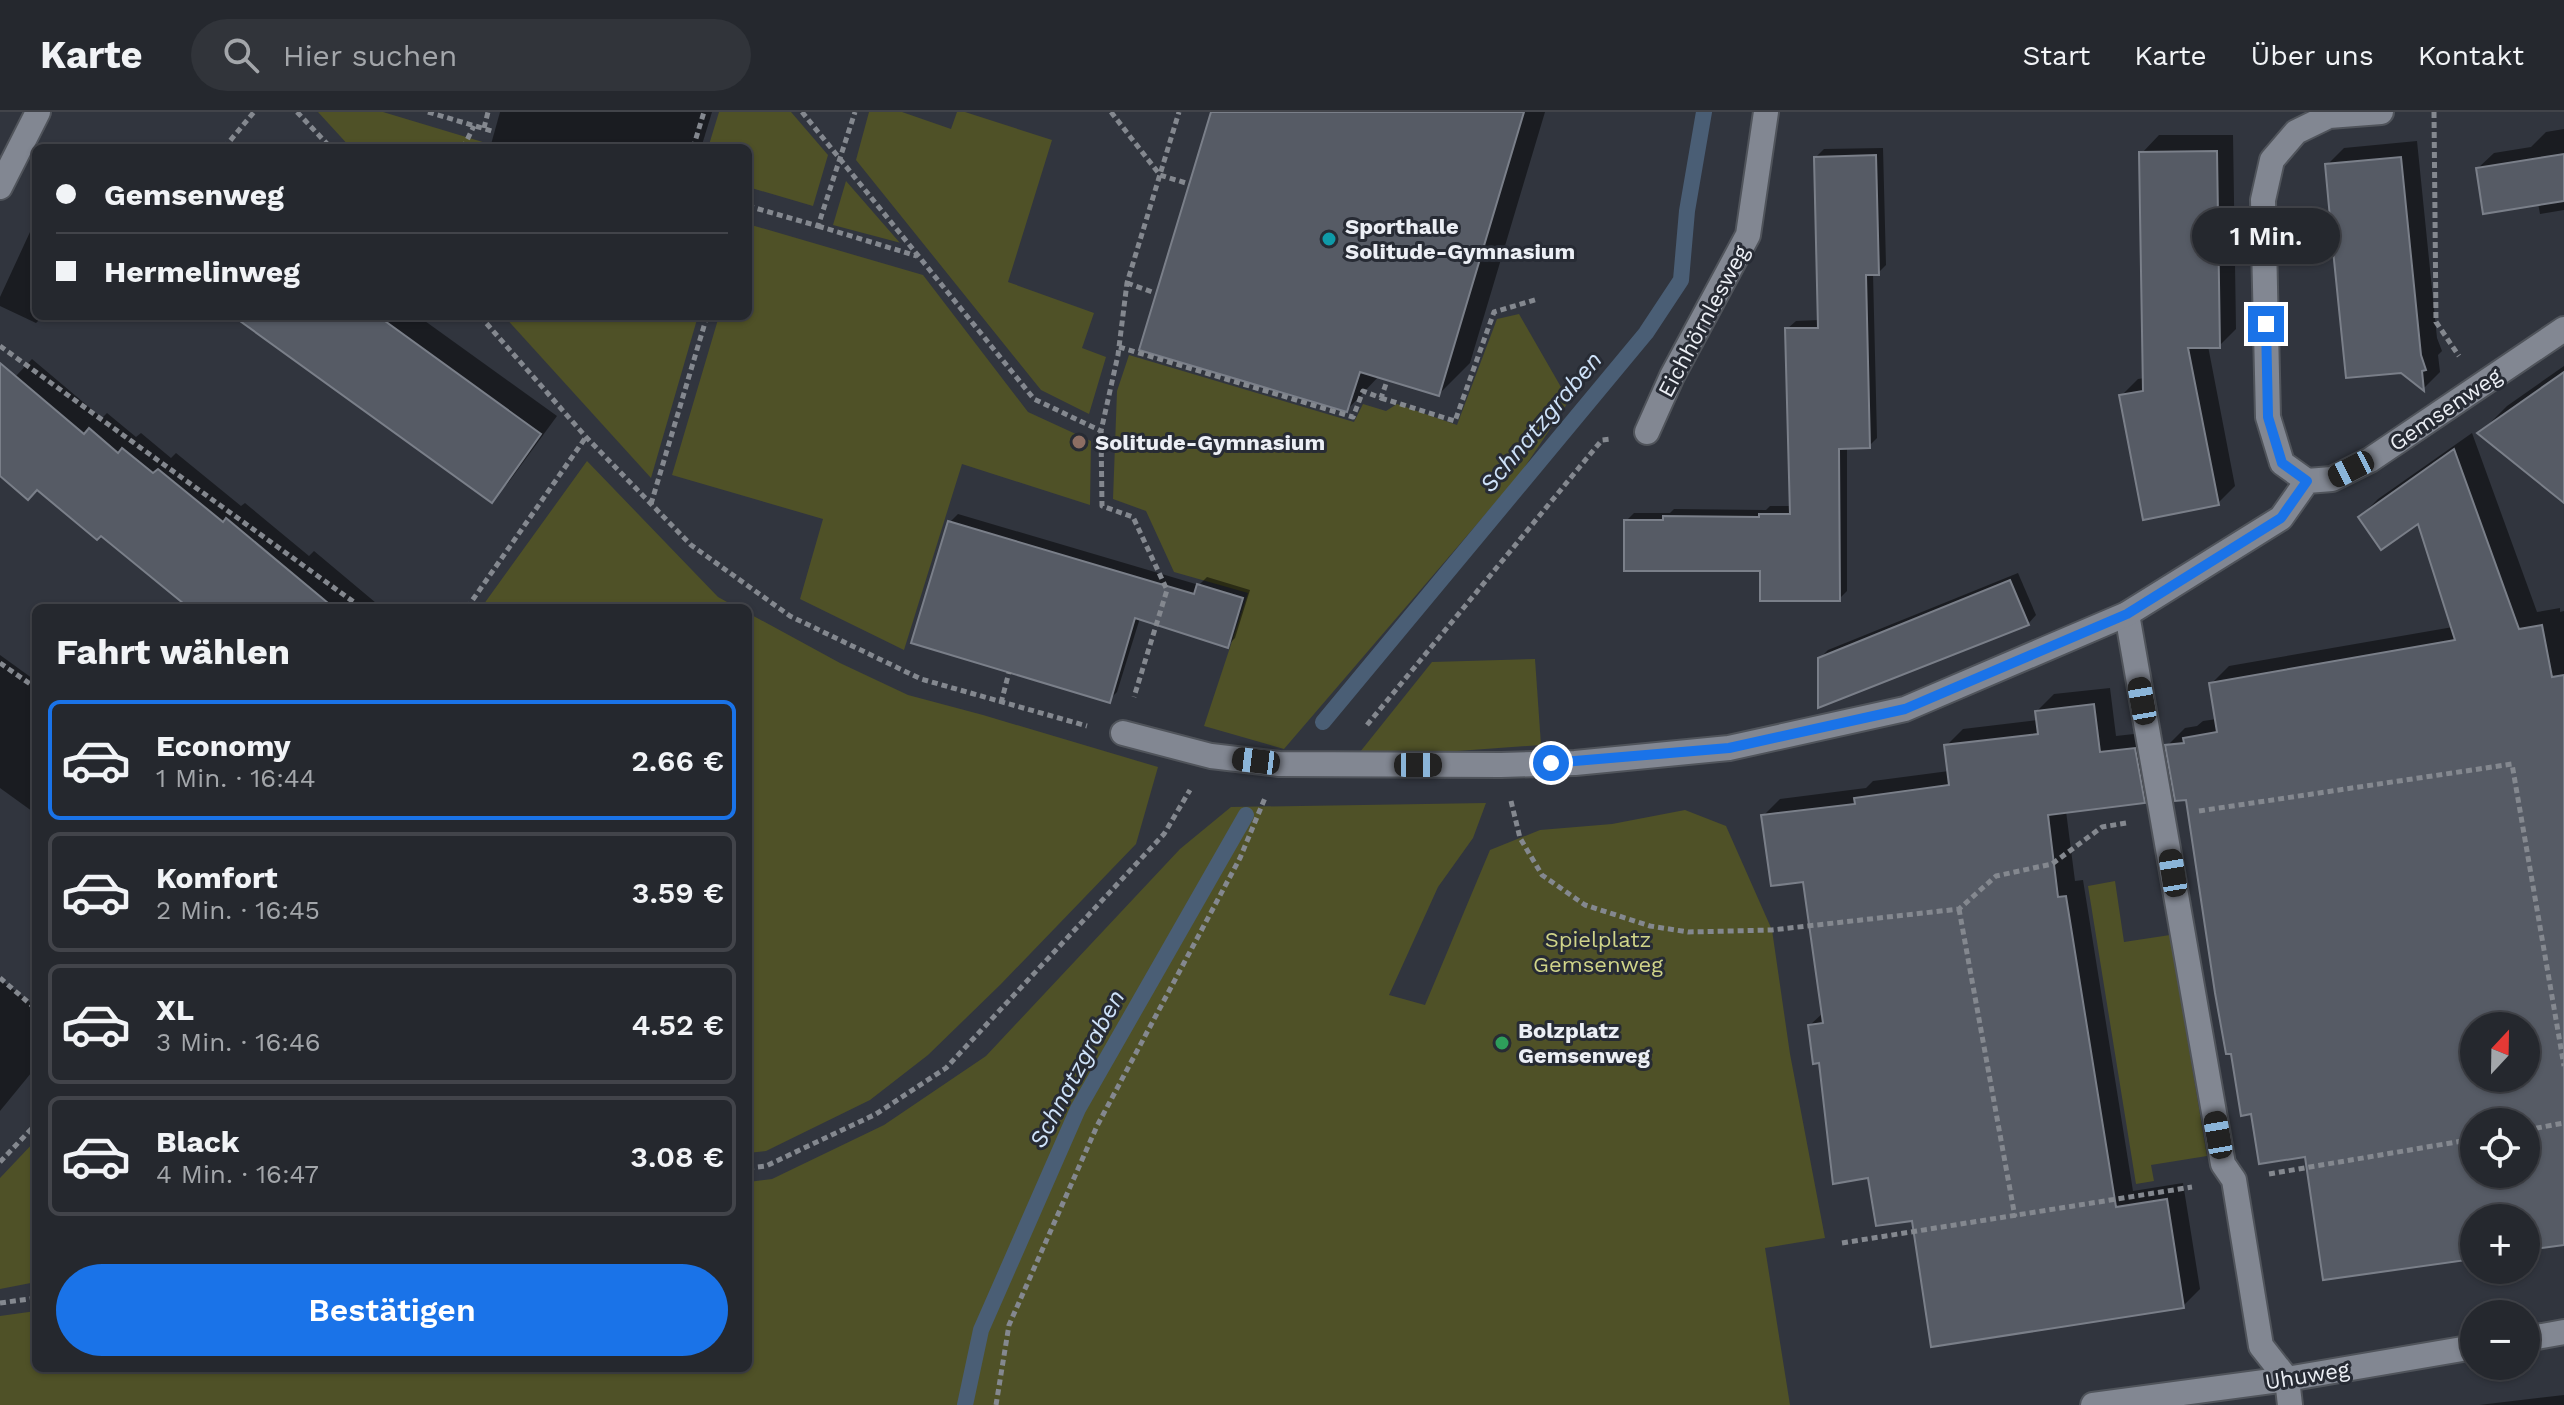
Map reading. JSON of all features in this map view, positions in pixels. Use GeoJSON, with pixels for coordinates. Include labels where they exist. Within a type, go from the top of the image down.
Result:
{"type":"FeatureCollection","features":[{"type":"Feature","properties":{"kind":"street"},"geometry":{"type":"LineString","coordinates":[[0,187],[38,112]]}},
{"type":"Feature","properties":{"kind":"street","name":"Eichhörnlesweg"},"geometry":{"type":"LineString","coordinates":[[1647,432],[1672,376],[1748,235],[1766,112]]}},
{"type":"Feature","properties":{"kind":"street"},"geometry":{"type":"LineString","coordinates":[[1123,733],[1211,756],[1279,764],[1575,763],[1729,748],[1905,709],[2127,614],[2281,518],[2307,481],[2282,463],[2268,417],[2263,200],[2272,160],[2296,132],[2329,116],[2381,112]]}},
{"type":"Feature","properties":{"kind":"street","name":"Gemsenweg"},"geometry":{"type":"LineString","coordinates":[[2307,481],[2332,479],[2370,460],[2564,329]]}},
{"type":"Feature","properties":{"kind":"street"},"geometry":{"type":"LineString","coordinates":[[2127,614],[2223,1164],[2234,1180],[2261,1346],[2287,1379],[2290,1405]]}},
{"type":"Feature","properties":{"kind":"street"},"geometry":{"type":"LineString","coordinates":[[2540,1336],[2564,1332]]}},
{"type":"Feature","properties":{"kind":"street","name":"Uhuweg"},"geometry":{"type":"LineString","coordinates":[[2093,1405],[2287,1379],[2460,1349]]}},
{"type":"Feature","properties":{"kind":"path"},"geometry":{"type":"LineString","coordinates":[[227,144],[254,112]]}},
{"type":"Feature","properties":{"kind":"path"},"geometry":{"type":"LineString","coordinates":[[297,112],[327,144]]}},
{"type":"Feature","properties":{"kind":"path"},"geometry":{"type":"LineString","coordinates":[[428,112],[492,131]]}},
{"type":"Feature","properties":{"kind":"path"},"geometry":{"type":"LineString","coordinates":[[484,128],[488,112]]}},
{"type":"Feature","properties":{"kind":"path"},"geometry":{"type":"LineString","coordinates":[[694,144],[704,112]]}},
{"type":"Feature","properties":{"kind":"path"},"geometry":{"type":"LineString","coordinates":[[802,112],[1034,399],[1101,431]]}},
{"type":"Feature","properties":{"kind":"path"},"geometry":{"type":"LineString","coordinates":[[818,226],[855,112]]}},
{"type":"Feature","properties":{"kind":"path"},"geometry":{"type":"LineString","coordinates":[[1111,112],[1160,175],[1189,184]]}},
{"type":"Feature","properties":{"kind":"path"},"geometry":{"type":"LineString","coordinates":[[484,320],[586,437],[691,545],[790,616],[921,679],[1001,703],[1123,733],[1167,590],[1133,517],[1102,506],[1101,431],[1119,347],[1127,283],[1179,112]]}},
{"type":"Feature","properties":{"kind":"path"},"geometry":{"type":"LineString","coordinates":[[2434,112],[2436,322],[2480,386]]}},
{"type":"Feature","properties":{"kind":"path"},"geometry":{"type":"LineString","coordinates":[[465,144],[474,126]]}},
{"type":"Feature","properties":{"kind":"path"},"geometry":{"type":"LineString","coordinates":[[752,207],[920,257]]}},
{"type":"Feature","properties":{"kind":"path"},"geometry":{"type":"LineString","coordinates":[[1127,283],[1155,293]]}},
{"type":"Feature","properties":{"kind":"path"},"geometry":{"type":"LineString","coordinates":[[1119,347],[1353,417],[1363,391],[1455,421],[1494,312],[1538,299]]}},
{"type":"Feature","properties":{"kind":"path"},"geometry":{"type":"LineString","coordinates":[[651,504],[706,320]]}},
{"type":"Feature","properties":{"kind":"path"},"geometry":{"type":"LineString","coordinates":[[0,346],[356,604]]}},
{"type":"Feature","properties":{"kind":"path"},"geometry":{"type":"LineString","coordinates":[[1381,398],[1387,381]]}},
{"type":"Feature","properties":{"kind":"path"},"geometry":{"type":"LineString","coordinates":[[1336,764],[1602,440],[1647,432]]}},
{"type":"Feature","properties":{"kind":"path"},"geometry":{"type":"LineString","coordinates":[[470,604],[586,437]]}},
{"type":"Feature","properties":{"kind":"path"},"geometry":{"type":"LineString","coordinates":[[0,663],[32,685]]}},
{"type":"Feature","properties":{"kind":"path"},"geometry":{"type":"LineString","coordinates":[[1001,703],[1009,672]]}},
{"type":"Feature","properties":{"kind":"path"},"geometry":{"type":"LineString","coordinates":[[752,1168],[766,1166],[876,1114],[946,1068],[1164,834],[1211,756]]}},
{"type":"Feature","properties":{"kind":"path"},"geometry":{"type":"LineString","coordinates":[[996,1405],[1009,1325],[1090,1141],[1240,858],[1279,764]]}},
{"type":"Feature","properties":{"kind":"path"},"geometry":{"type":"LineString","coordinates":[[1501,765],[1520,838],[1542,875],[1585,905],[1650,926],[1688,932],[1772,930],[1959,909],[1996,876],[2052,864],[2102,827],[2512,764],[2564,1066]]}},
{"type":"Feature","properties":{"kind":"path"},"geometry":{"type":"LineString","coordinates":[[1959,909],[2015,1217]]}},
{"type":"Feature","properties":{"kind":"path"},"geometry":{"type":"LineString","coordinates":[[0,978],[32,1006]]}},
{"type":"Feature","properties":{"kind":"path"},"geometry":{"type":"LineString","coordinates":[[2540,1127],[2564,1123]]}},
{"type":"Feature","properties":{"kind":"path"},"geometry":{"type":"LineString","coordinates":[[0,1162],[32,1128]]}},
{"type":"Feature","properties":{"kind":"path"},"geometry":{"type":"LineString","coordinates":[[1842,1243],[2015,1217],[2460,1141]]}},
{"type":"Feature","properties":{"kind":"path"},"geometry":{"type":"LineString","coordinates":[[0,1303],[32,1299]]}},
{"type":"Feature","properties":{"kind":"green space"},"geometry":{"type":"Polygon","coordinates":[[[318,112],[383,112],[486,143],[486,144],[347,144],[318,112]]]}},
{"type":"Feature","properties":{"kind":"green space"},"geometry":{"type":"Polygon","coordinates":[[[719,112],[791,112],[828,155],[813,206],[752,188],[752,144],[709,144],[719,112]]]}},
{"type":"Feature","properties":{"kind":"green space"},"geometry":{"type":"Polygon","coordinates":[[[869,112],[902,112],[951,129],[957,112],[965,112],[1052,140],[1008,282],[1094,313],[1082,348],[1106,357],[1089,414],[1041,390],[856,160],[869,112]]]}},
{"type":"Feature","properties":{"kind":"green space"},"geometry":{"type":"Polygon","coordinates":[[[846,181],[900,243],[833,225],[846,181]]]}},
{"type":"Feature","properties":{"kind":"green space"},"geometry":{"type":"Polygon","coordinates":[[[752,225],[923,275],[1028,412],[1091,441],[1090,505],[962,464],[904,650],[800,599],[823,519],[672,475],[718,320],[752,320],[752,225]]]}},
{"type":"Feature","properties":{"kind":"green space"},"geometry":{"type":"Polygon","coordinates":[[[1519,314],[1569,401],[1520,474],[1284,749],[1204,726],[1248,593],[1174,572],[1146,511],[1113,499],[1117,391],[1129,355],[1354,422],[1363,404],[1386,411],[1397,404],[1457,425],[1497,319],[1519,314]]]}},
{"type":"Feature","properties":{"kind":"green space"},"geometry":{"type":"Polygon","coordinates":[[[508,320],[697,320],[651,478],[508,320]]]}},
{"type":"Feature","properties":{"kind":"green space"},"geometry":{"type":"Polygon","coordinates":[[[587,461],[718,597],[731,604],[484,604],[587,461]]]}},
{"type":"Feature","properties":{"kind":"green space"},"geometry":{"type":"Polygon","coordinates":[[[752,615],[840,663],[908,695],[1158,767],[1136,844],[1001,984],[928,1055],[870,1100],[766,1151],[752,1153],[752,615]]]}},
{"type":"Feature","properties":{"kind":"green space"},"geometry":{"type":"Polygon","coordinates":[[[1535,659],[1541,745],[1430,753],[1360,752],[1432,662],[1535,659]]]}},
{"type":"Feature","properties":{"kind":"green space","name":"Spielplatz Gemsenweg"},"geometry":{"type":"Polygon","coordinates":[[[1486,803],[1473,838],[1438,887],[1389,995],[1425,1005],[1490,850],[1540,830],[1612,824],[1685,810],[1726,826],[1772,930],[1790,1054],[1825,1238],[1765,1248],[1790,1405],[0,1405],[0,1316],[32,1312],[32,1372],[752,1372],[752,1182],[772,1179],[884,1125],[986,1056],[1180,849],[1231,807],[1486,803]]]}},
{"type":"Feature","properties":{"kind":"green space"},"geometry":{"type":"Polygon","coordinates":[[[2115,881],[2124,942],[2170,935],[2207,1156],[2151,1165],[2154,1181],[2136,1184],[2088,886],[2115,881]]]}},
{"type":"Feature","properties":{"kind":"green space"},"geometry":{"type":"Polygon","coordinates":[[[32,1144],[32,1283],[0,1289],[0,1178],[32,1144]]]}},
{"type":"Feature","properties":{"kind":"building","name":"Sporthalle Solitude-Gymnasium"},"geometry":{"type":"Polygon","coordinates":[[[1211,112],[1524,112],[1439,396],[1360,372],[1347,412],[1139,350],[1211,112]]]}},
{"type":"Feature","properties":{"kind":"building"},"geometry":{"type":"Polygon","coordinates":[[[2217,151],[2220,348],[2188,348],[2219,505],[2143,520],[2119,395],[2143,391],[2139,152],[2217,151]]]}},
{"type":"Feature","properties":{"kind":"building"},"geometry":{"type":"Polygon","coordinates":[[[2564,154],[2564,201],[2483,214],[2476,168],[2564,154]]]}},
{"type":"Feature","properties":{"kind":"building"},"geometry":{"type":"Polygon","coordinates":[[[1876,155],[1879,275],[1866,275],[1870,448],[1839,449],[1840,601],[1760,601],[1760,571],[1624,571],[1624,520],[1663,520],[1663,516],[1759,517],[1759,514],[1790,514],[1785,328],[1818,328],[1814,157],[1876,155]]]}},
{"type":"Feature","properties":{"kind":"building"},"geometry":{"type":"Polygon","coordinates":[[[2401,157],[2421,355],[2426,370],[2422,371],[2424,391],[2401,373],[2346,378],[2333,250],[2325,164],[2401,157]]]}},
{"type":"Feature","properties":{"kind":"building"},"geometry":{"type":"Polygon","coordinates":[[[239,320],[384,320],[541,434],[492,503],[239,320]]]}},
{"type":"Feature","properties":{"kind":"building"},"geometry":{"type":"Polygon","coordinates":[[[0,363],[84,434],[89,428],[118,453],[122,448],[153,473],[158,469],[223,522],[226,518],[329,604],[184,604],[101,536],[97,540],[37,490],[28,500],[0,476],[0,363]]]}},
{"type":"Feature","properties":{"kind":"building"},"geometry":{"type":"Polygon","coordinates":[[[2564,372],[2564,503],[2477,433],[2564,372]]]}},
{"type":"Feature","properties":{"kind":"building"},"geometry":{"type":"Polygon","coordinates":[[[2454,449],[2519,629],[2542,625],[2552,677],[2564,675],[2564,1245],[2540,1248],[2540,1204],[2460,1204],[2460,1261],[2323,1280],[2305,1157],[2259,1164],[2251,1114],[2241,1116],[2231,1054],[2226,1054],[2215,993],[2186,800],[2175,801],[2165,745],[2184,743],[2183,738],[2217,732],[2209,683],[2455,640],[2418,524],[2381,550],[2358,517],[2454,449]]]}},
{"type":"Feature","properties":{"kind":"building"},"geometry":{"type":"Polygon","coordinates":[[[948,521],[1194,594],[1197,584],[1243,598],[1228,648],[1135,618],[1110,703],[911,643],[948,521]]]}},
{"type":"Feature","properties":{"kind":"building"},"geometry":{"type":"Polygon","coordinates":[[[2010,580],[2029,625],[1818,708],[1818,658],[2010,580]]]}},
{"type":"Feature","properties":{"kind":"building"},"geometry":{"type":"Polygon","coordinates":[[[2094,704],[2100,752],[2135,748],[2145,803],[2048,815],[2058,897],[2066,896],[2116,1207],[2167,1199],[2184,1308],[1931,1347],[1912,1221],[1876,1226],[1868,1178],[1833,1184],[1819,1063],[1813,1064],[1808,1025],[1823,1023],[1803,882],[1771,886],[1761,815],[1855,804],[1854,798],[1949,785],[1944,745],[2038,734],[2035,711],[2094,704]]]}},
{"type":"Feature","properties":{"kind":"waterway","name":"Schnatzgraben"},"geometry":{"type":"LineString","coordinates":[[1323,722],[1646,333],[1681,280],[1687,211],[1704,112]]}},
{"type":"Feature","properties":{"kind":"waterway","name":"Schnatzgraben"},"geometry":{"type":"LineString","coordinates":[[965,1405],[981,1330],[1078,1109],[1246,815]]}},
{"type":"Feature","properties":{"kind":"place","name":"Sporthalle Solitude-Gymnasium"},"geometry":{"type":"Point","coordinates":[1329,239]}},
{"type":"Feature","properties":{"kind":"place","name":"Solitude-Gymnasium"},"geometry":{"type":"Point","coordinates":[1079,442]}},
{"type":"Feature","properties":{"kind":"place","name":"Bolzplatz Gemsenweg"},"geometry":{"type":"Point","coordinates":[1502,1043]}},
{"type":"Feature","properties":{"kind":"route"},"geometry":{"type":"LineString","coordinates":[[1551,763],[1729,748],[1905,709],[2127,614],[2281,518],[2307,481],[2282,463],[2268,417],[2266,324]]}}]}
